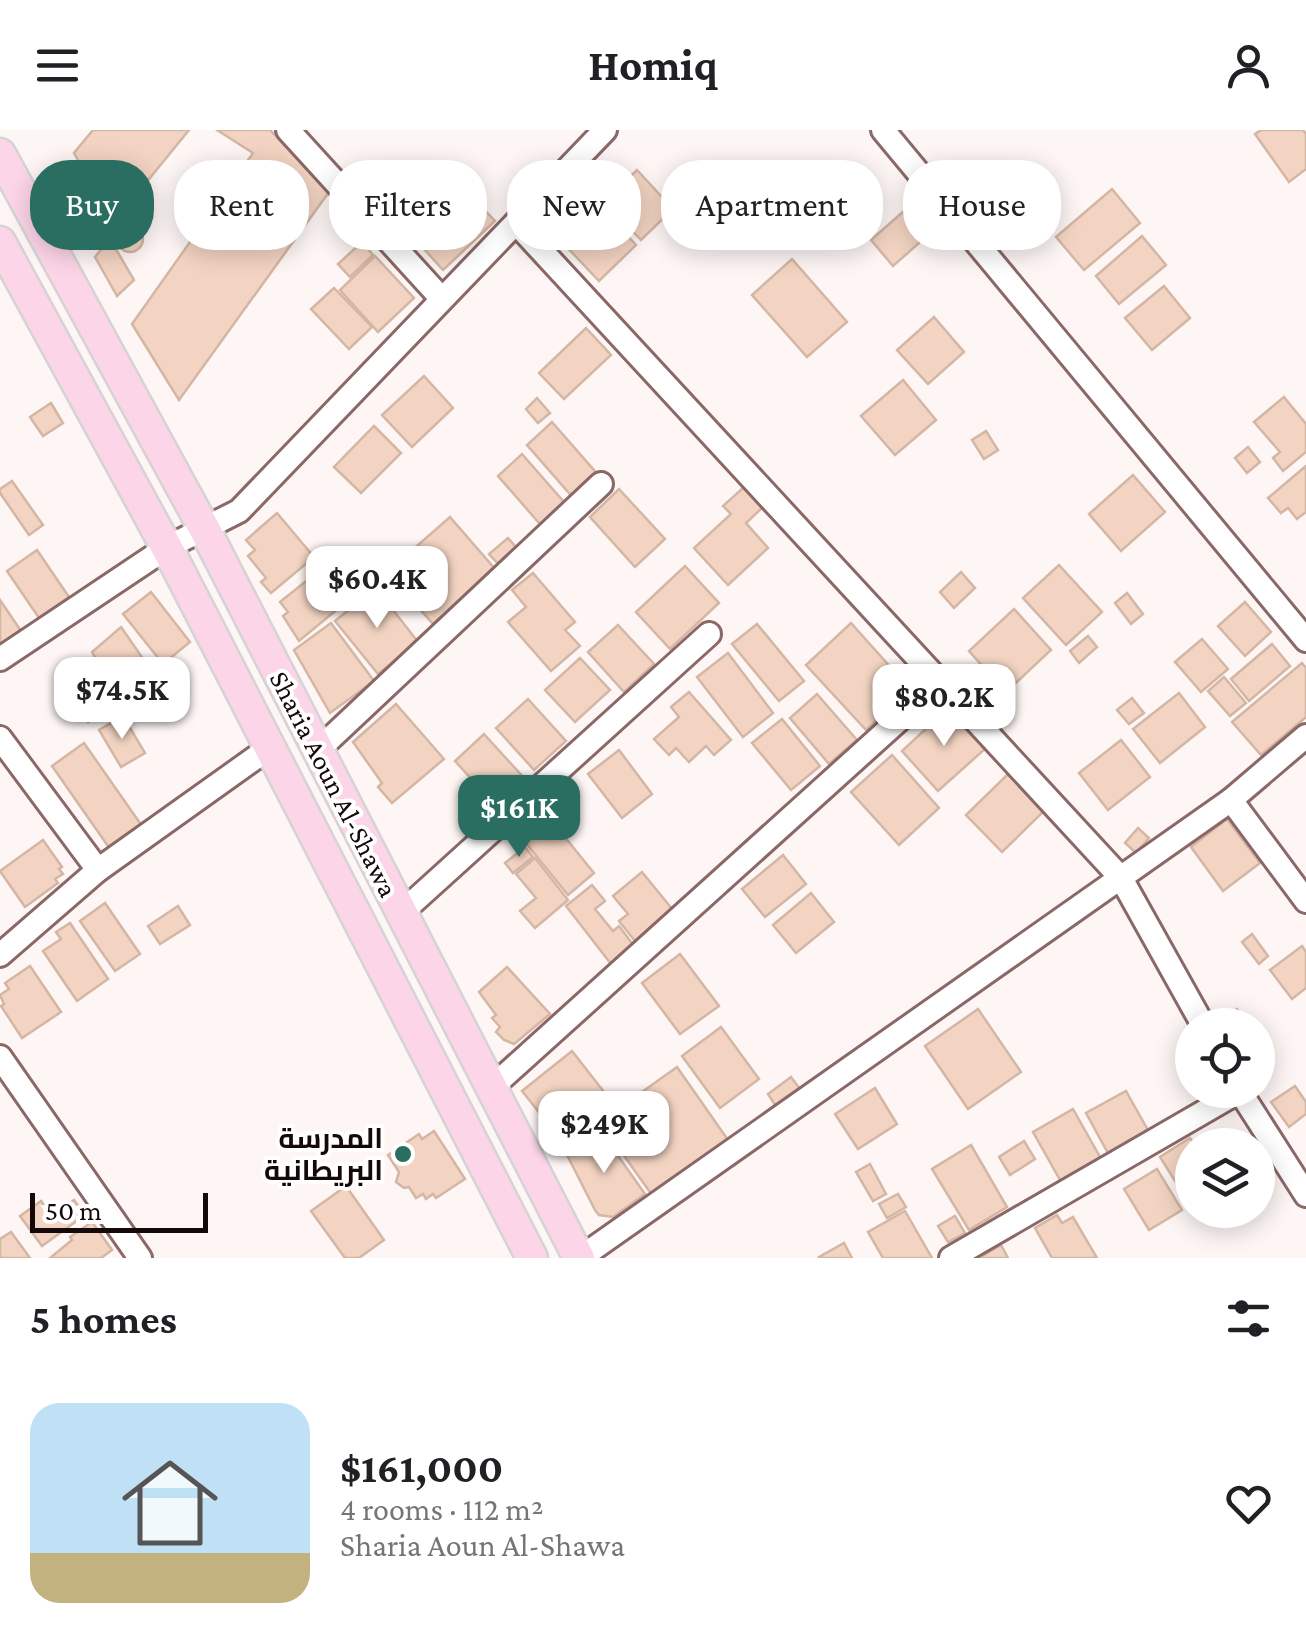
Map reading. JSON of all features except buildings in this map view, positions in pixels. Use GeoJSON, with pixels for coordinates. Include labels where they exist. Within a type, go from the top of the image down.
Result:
{"type":"FeatureCollection","features":[{"type":"Feature","properties":{"kind":"main road","name":"Sharia Aoun Al-Shawa"},"geometry":{"type":"LineString","coordinates":[[0,154],[205,530],[580,1258]]}},
{"type":"Feature","properties":{"kind":"main road","name":"Sharia Aoun Al-Shawa"},"geometry":{"type":"LineString","coordinates":[[0,242],[166,548],[528,1256]]}},
{"type":"Feature","properties":{"kind":"street"},"geometry":{"type":"LineString","coordinates":[[288,130],[441,298]]}},
{"type":"Feature","properties":{"kind":"street"},"geometry":{"type":"LineString","coordinates":[[576,160],[605,130]]}},
{"type":"Feature","properties":{"kind":"street"},"geometry":{"type":"LineString","coordinates":[[883,130],[1306,640]]}},
{"type":"Feature","properties":{"kind":"street"},"geometry":{"type":"LineString","coordinates":[[0,659],[166,548],[239,511],[507,232]]}},
{"type":"Feature","properties":{"kind":"street"},"geometry":{"type":"LineString","coordinates":[[541,250],[1121,878],[1194,1008]]}},
{"type":"Feature","properties":{"kind":"street"},"geometry":{"type":"LineString","coordinates":[[317,750],[601,484]]}},
{"type":"Feature","properties":{"kind":"street"},"geometry":{"type":"LineString","coordinates":[[400,914],[709,634]]}},
{"type":"Feature","properties":{"kind":"street"},"geometry":{"type":"LineString","coordinates":[[490,1089],[941,682]]}},
{"type":"Feature","properties":{"kind":"street"},"geometry":{"type":"LineString","coordinates":[[580,1258],[1231,800],[1306,736]]}},
{"type":"Feature","properties":{"kind":"street"},"geometry":{"type":"LineString","coordinates":[[0,738],[98,870]]}},
{"type":"Feature","properties":{"kind":"street"},"geometry":{"type":"LineString","coordinates":[[0,955],[98,870],[269,748]]}},
{"type":"Feature","properties":{"kind":"street"},"geometry":{"type":"LineString","coordinates":[[1231,800],[1306,901]]}},
{"type":"Feature","properties":{"kind":"street"},"geometry":{"type":"LineString","coordinates":[[0,1057],[140,1258]]}},
{"type":"Feature","properties":{"kind":"street"},"geometry":{"type":"LineString","coordinates":[[952,1258],[1208,1108]]}},
{"type":"Feature","properties":{"kind":"street"},"geometry":{"type":"LineString","coordinates":[[1250,1108],[1306,1195]]}},
{"type":"Feature","properties":{"kind":"place","name":"المدرسة البريطانية"},"geometry":{"type":"Point","coordinates":[403,1154]}}]}
